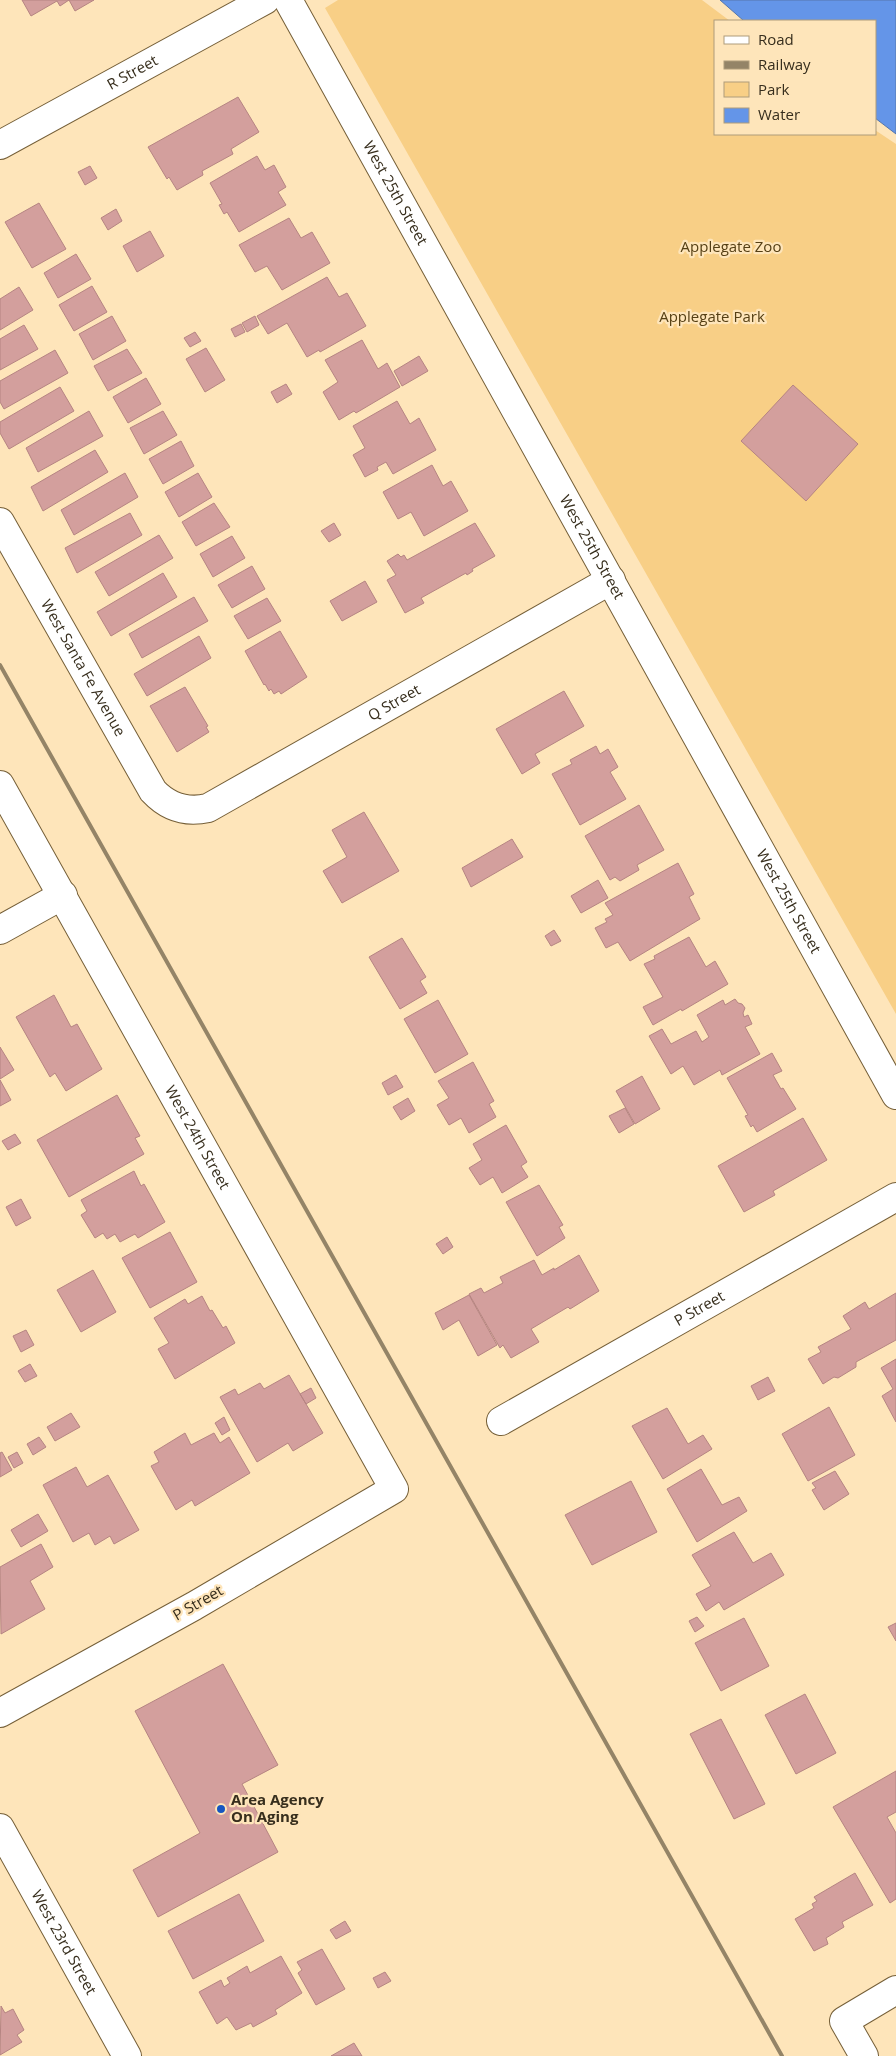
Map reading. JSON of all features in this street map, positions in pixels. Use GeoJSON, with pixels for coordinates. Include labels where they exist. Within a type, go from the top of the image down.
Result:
{"type":"FeatureCollection","features":[{"type":"Feature","properties":{"kind":"street","name":"R Street"},"geometry":{"type":"LineString","coordinates":[[0,145],[265,0]]}},
{"type":"Feature","properties":{"kind":"street","name":"West 25th Street"},"geometry":{"type":"LineString","coordinates":[[288,0],[896,1095]]}},
{"type":"Feature","properties":{"kind":"street","name":"West Santa Fe Avenue"},"geometry":{"type":"LineString","coordinates":[[0,522],[148,784],[159,798],[174,807]]}},
{"type":"Feature","properties":{"kind":"street","name":"Q Street"},"geometry":{"type":"LineString","coordinates":[[174,807],[191,810],[208,808],[611,580]]}},
{"type":"Feature","properties":{"kind":"street","name":"West 24th Street"},"geometry":{"type":"LineString","coordinates":[[0,785],[394,1489]]}},
{"type":"Feature","properties":{"kind":"street"},"geometry":{"type":"LineString","coordinates":[[0,930],[63,895]]}},
{"type":"Feature","properties":{"kind":"street","name":"P Street"},"geometry":{"type":"LineString","coordinates":[[501,1421],[896,1197]]}},
{"type":"Feature","properties":{"kind":"street","name":"P Street"},"geometry":{"type":"LineString","coordinates":[[0,1713],[194,1606],[394,1489]]}},
{"type":"Feature","properties":{"kind":"street","name":"West 23rd Street"},"geometry":{"type":"LineString","coordinates":[[0,1828],[127,2056]]}},
{"type":"Feature","properties":{"kind":"street"},"geometry":{"type":"LineString","coordinates":[[864,2056],[844,2021],[896,1990]]}},
{"type":"Feature","properties":{"kind":"green space","name":"Applegate Park"},"geometry":{"type":"Polygon","coordinates":[[[338,0],[702,0],[729,20],[714,20],[714,135],[876,135],[876,131],[896,144],[896,1014],[325,8],[338,0]]]}},
{"type":"Feature","properties":{"kind":"water"},"geometry":{"type":"Polygon","coordinates":[[[720,0],[896,0],[896,134],[876,119],[876,20],[743,20],[720,0]]]}},
{"type":"Feature","properties":{"kind":"building"},"geometry":{"type":"Polygon","coordinates":[[[22,0],[69,0],[60,6],[57,1],[31,16],[22,0]]]}},
{"type":"Feature","properties":{"kind":"building"},"geometry":{"type":"Polygon","coordinates":[[[69,0],[94,0],[75,11],[69,0]]]}},
{"type":"Feature","properties":{"kind":"building"},"geometry":{"type":"Polygon","coordinates":[[[238,97],[259,132],[231,149],[233,154],[202,171],[203,175],[177,190],[169,177],[167,179],[148,147],[238,97]]]}},
{"type":"Feature","properties":{"kind":"building"},"geometry":{"type":"Polygon","coordinates":[[[257,156],[265,170],[274,165],[286,187],[278,192],[286,205],[239,232],[227,212],[224,214],[219,205],[222,204],[210,183],[257,156]]]}},
{"type":"Feature","properties":{"kind":"building"},"geometry":{"type":"Polygon","coordinates":[[[90,166],[97,178],[85,185],[78,172],[90,166]]]}},
{"type":"Feature","properties":{"kind":"building"},"geometry":{"type":"Polygon","coordinates":[[[39,203],[66,249],[32,268],[5,222],[39,203]]]}},
{"type":"Feature","properties":{"kind":"building"},"geometry":{"type":"Polygon","coordinates":[[[116,209],[122,221],[108,230],[101,218],[116,209]]]}},
{"type":"Feature","properties":{"kind":"building"},"geometry":{"type":"Polygon","coordinates":[[[289,218],[301,238],[312,232],[330,263],[282,290],[267,266],[255,272],[239,245],[289,218]]]}},
{"type":"Feature","properties":{"kind":"building"},"geometry":{"type":"Polygon","coordinates":[[[150,231],[164,256],[137,272],[123,246],[150,231]]]}},
{"type":"Feature","properties":{"kind":"building"},"geometry":{"type":"Polygon","coordinates":[[[76,254],[91,279],[58,298],[44,273],[76,254]]]}},
{"type":"Feature","properties":{"kind":"building"},"geometry":{"type":"Polygon","coordinates":[[[327,277],[339,297],[347,293],[366,326],[320,352],[319,350],[307,357],[287,323],[268,334],[257,316],[327,277]]]}},
{"type":"Feature","properties":{"kind":"building"},"geometry":{"type":"Polygon","coordinates":[[[92,286],[107,312],[74,331],[59,305],[92,286]]]}},
{"type":"Feature","properties":{"kind":"building"},"geometry":{"type":"Polygon","coordinates":[[[19,287],[33,310],[0,330],[0,299],[19,287]]]}},
{"type":"Feature","properties":{"kind":"building"},"geometry":{"type":"Polygon","coordinates":[[[112,316],[126,341],[93,360],[79,334],[112,316]]]}},
{"type":"Feature","properties":{"kind":"building"},"geometry":{"type":"Polygon","coordinates":[[[255,316],[259,325],[247,332],[242,323],[255,316]]]}},
{"type":"Feature","properties":{"kind":"building"},"geometry":{"type":"Polygon","coordinates":[[[241,324],[245,332],[235,337],[231,329],[241,324]]]}},
{"type":"Feature","properties":{"kind":"building"},"geometry":{"type":"Polygon","coordinates":[[[24,325],[38,349],[0,370],[0,339],[24,325]]]}},
{"type":"Feature","properties":{"kind":"building"},"geometry":{"type":"Polygon","coordinates":[[[195,332],[201,341],[190,347],[184,338],[195,332]]]}},
{"type":"Feature","properties":{"kind":"building"},"geometry":{"type":"Polygon","coordinates":[[[362,340],[378,369],[387,363],[400,387],[356,413],[354,411],[339,420],[323,392],[338,382],[325,360],[362,340]]]}},
{"type":"Feature","properties":{"kind":"building"},"geometry":{"type":"Polygon","coordinates":[[[206,348],[225,380],[205,392],[186,359],[206,348]]]}},
{"type":"Feature","properties":{"kind":"building"},"geometry":{"type":"Polygon","coordinates":[[[127,349],[142,373],[108,391],[94,366],[127,349]]]}},
{"type":"Feature","properties":{"kind":"building"},"geometry":{"type":"Polygon","coordinates":[[[55,350],[68,373],[4,409],[0,402],[0,381],[55,350]]]}},
{"type":"Feature","properties":{"kind":"building"},"geometry":{"type":"Polygon","coordinates":[[[419,356],[428,371],[402,386],[394,371],[419,356]]]}},
{"type":"Feature","properties":{"kind":"building"},"geometry":{"type":"Polygon","coordinates":[[[146,378],[161,404],[128,423],[113,397],[146,378]]]}},
{"type":"Feature","properties":{"kind":"building"},"geometry":{"type":"Polygon","coordinates":[[[286,384],[292,394],[277,403],[271,392],[286,384]]]}},
{"type":"Feature","properties":{"kind":"building"},"geometry":{"type":"Polygon","coordinates":[[[793,385],[858,444],[806,501],[741,441],[793,385]]]}},
{"type":"Feature","properties":{"kind":"building"},"geometry":{"type":"Polygon","coordinates":[[[60,387],[74,411],[9,449],[0,433],[0,422],[60,387]]]}},
{"type":"Feature","properties":{"kind":"building"},"geometry":{"type":"Polygon","coordinates":[[[397,401],[410,424],[419,418],[436,450],[393,474],[386,462],[377,467],[378,470],[365,477],[353,455],[365,448],[353,426],[397,401]]]}},
{"type":"Feature","properties":{"kind":"building"},"geometry":{"type":"Polygon","coordinates":[[[89,411],[103,436],[38,472],[26,448],[89,411]]]}},
{"type":"Feature","properties":{"kind":"building"},"geometry":{"type":"Polygon","coordinates":[[[163,411],[177,435],[144,454],[130,428],[163,411]]]}},
{"type":"Feature","properties":{"kind":"building"},"geometry":{"type":"Polygon","coordinates":[[[181,441],[194,466],[163,484],[149,459],[181,441]]]}},
{"type":"Feature","properties":{"kind":"building"},"geometry":{"type":"Polygon","coordinates":[[[95,450],[108,472],[43,511],[31,487],[95,450]]]}},
{"type":"Feature","properties":{"kind":"building"},"geometry":{"type":"Polygon","coordinates":[[[432,465],[443,486],[451,481],[468,511],[424,536],[411,512],[398,519],[383,492],[432,465]]]}},
{"type":"Feature","properties":{"kind":"building"},"geometry":{"type":"Polygon","coordinates":[[[125,473],[138,497],[74,535],[61,510],[125,473]]]}},
{"type":"Feature","properties":{"kind":"building"},"geometry":{"type":"Polygon","coordinates":[[[198,473],[212,497],[179,517],[165,492],[198,473]]]}},
{"type":"Feature","properties":{"kind":"building"},"geometry":{"type":"Polygon","coordinates":[[[214,503],[230,527],[196,546],[182,522],[214,503]]]}},
{"type":"Feature","properties":{"kind":"building"},"geometry":{"type":"Polygon","coordinates":[[[130,513],[142,535],[77,573],[65,548],[130,513]]]}},
{"type":"Feature","properties":{"kind":"building"},"geometry":{"type":"Polygon","coordinates":[[[334,523],[341,535],[329,542],[321,531],[334,523]]]}},
{"type":"Feature","properties":{"kind":"building"},"geometry":{"type":"Polygon","coordinates":[[[475,523],[495,556],[472,569],[473,571],[467,575],[466,573],[421,598],[424,603],[405,613],[387,580],[396,575],[387,561],[398,554],[401,557],[404,555],[407,560],[475,523]]]}},
{"type":"Feature","properties":{"kind":"building"},"geometry":{"type":"Polygon","coordinates":[[[159,535],[173,558],[109,596],[95,572],[159,535]]]}},
{"type":"Feature","properties":{"kind":"building"},"geometry":{"type":"Polygon","coordinates":[[[232,536],[245,558],[213,577],[200,554],[232,536]]]}},
{"type":"Feature","properties":{"kind":"building"},"geometry":{"type":"Polygon","coordinates":[[[252,566],[265,589],[232,608],[218,585],[252,566]]]}},
{"type":"Feature","properties":{"kind":"building"},"geometry":{"type":"Polygon","coordinates":[[[163,573],[177,597],[111,636],[97,612],[163,573]]]}},
{"type":"Feature","properties":{"kind":"building"},"geometry":{"type":"Polygon","coordinates":[[[365,581],[377,602],[342,621],[330,601],[365,581]]]}},
{"type":"Feature","properties":{"kind":"building"},"geometry":{"type":"Polygon","coordinates":[[[194,597],[208,621],[142,658],[129,634],[194,597]]]}},
{"type":"Feature","properties":{"kind":"building"},"geometry":{"type":"Polygon","coordinates":[[[267,598],[281,621],[248,639],[234,616],[267,598]]]}},
{"type":"Feature","properties":{"kind":"building"},"geometry":{"type":"Polygon","coordinates":[[[280,631],[307,677],[281,694],[279,691],[274,694],[271,689],[269,691],[264,685],[245,651],[280,631]]]}},
{"type":"Feature","properties":{"kind":"building"},"geometry":{"type":"Polygon","coordinates":[[[199,636],[211,658],[147,696],[134,674],[199,636]]]}},
{"type":"Feature","properties":{"kind":"building"},"geometry":{"type":"Polygon","coordinates":[[[185,687],[208,726],[206,727],[209,732],[177,752],[150,706],[185,687]]]}},
{"type":"Feature","properties":{"kind":"building"},"geometry":{"type":"Polygon","coordinates":[[[564,691],[584,726],[535,754],[540,763],[522,774],[496,729],[564,691]]]}},
{"type":"Feature","properties":{"kind":"building"},"geometry":{"type":"Polygon","coordinates":[[[596,746],[600,754],[608,749],[618,767],[610,772],[626,799],[580,825],[552,774],[572,764],[570,760],[596,746]]]}},
{"type":"Feature","properties":{"kind":"building"},"geometry":{"type":"Polygon","coordinates":[[[639,805],[664,850],[637,865],[639,870],[620,881],[615,877],[610,880],[585,836],[639,805]]]}},
{"type":"Feature","properties":{"kind":"building"},"geometry":{"type":"Polygon","coordinates":[[[364,812],[399,871],[342,903],[323,871],[347,857],[332,830],[364,812]]]}},
{"type":"Feature","properties":{"kind":"building"},"geometry":{"type":"Polygon","coordinates":[[[512,839],[523,857],[471,887],[462,868],[512,839]]]}},
{"type":"Feature","properties":{"kind":"building"},"geometry":{"type":"Polygon","coordinates":[[[678,863],[694,894],[689,897],[700,919],[630,961],[618,942],[606,948],[595,928],[607,922],[605,919],[613,915],[605,903],[678,863]]]}},
{"type":"Feature","properties":{"kind":"building"},"geometry":{"type":"Polygon","coordinates":[[[598,880],[608,898],[581,913],[571,896],[598,880]]]}},
{"type":"Feature","properties":{"kind":"building"},"geometry":{"type":"Polygon","coordinates":[[[554,930],[561,941],[551,946],[545,936],[554,930]]]}},
{"type":"Feature","properties":{"kind":"building"},"geometry":{"type":"Polygon","coordinates":[[[689,937],[706,967],[715,961],[728,984],[682,1011],[681,1009],[653,1025],[643,1007],[663,997],[644,964],[655,959],[654,956],[689,937]]]}},
{"type":"Feature","properties":{"kind":"building"},"geometry":{"type":"Polygon","coordinates":[[[402,938],[426,977],[420,981],[427,993],[400,1009],[369,957],[402,938]]]}},
{"type":"Feature","properties":{"kind":"building"},"geometry":{"type":"Polygon","coordinates":[[[54,995],[71,1027],[77,1024],[102,1069],[66,1091],[55,1073],[50,1077],[16,1017],[54,995]]]}},
{"type":"Feature","properties":{"kind":"building"},"geometry":{"type":"Polygon","coordinates":[[[735,999],[745,1008],[744,1017],[748,1015],[752,1024],[745,1027],[760,1054],[722,1075],[720,1070],[694,1085],[683,1066],[671,1074],[649,1036],[662,1029],[671,1044],[696,1031],[702,1042],[709,1037],[697,1015],[723,1000],[725,1005],[735,999]]]}},
{"type":"Feature","properties":{"kind":"building"},"geometry":{"type":"Polygon","coordinates":[[[438,1000],[468,1054],[435,1073],[404,1019],[438,1000]]]}},
{"type":"Feature","properties":{"kind":"building"},"geometry":{"type":"Polygon","coordinates":[[[0,1047],[14,1070],[0,1079],[0,1047]]]}},
{"type":"Feature","properties":{"kind":"building"},"geometry":{"type":"Polygon","coordinates":[[[772,1053],[782,1071],[773,1075],[796,1109],[757,1132],[753,1125],[751,1127],[745,1116],[748,1115],[727,1078],[772,1053]]]}},
{"type":"Feature","properties":{"kind":"building"},"geometry":{"type":"Polygon","coordinates":[[[473,1062],[494,1101],[489,1104],[496,1117],[469,1133],[461,1118],[449,1125],[437,1105],[449,1098],[438,1081],[473,1062]]]}},
{"type":"Feature","properties":{"kind":"building"},"geometry":{"type":"Polygon","coordinates":[[[396,1075],[403,1087],[388,1095],[382,1083],[396,1075]]]}},
{"type":"Feature","properties":{"kind":"building"},"geometry":{"type":"Polygon","coordinates":[[[642,1076],[660,1109],[635,1124],[616,1091],[642,1076]]]}},
{"type":"Feature","properties":{"kind":"building"},"geometry":{"type":"Polygon","coordinates":[[[0,1080],[11,1100],[0,1106],[0,1080]]]}},
{"type":"Feature","properties":{"kind":"building"},"geometry":{"type":"Polygon","coordinates":[[[117,1095],[140,1136],[135,1138],[144,1154],[69,1197],[37,1140],[117,1095]]]}},
{"type":"Feature","properties":{"kind":"building"},"geometry":{"type":"Polygon","coordinates":[[[408,1098],[415,1111],[401,1120],[393,1107],[408,1098]]]}},
{"type":"Feature","properties":{"kind":"building"},"geometry":{"type":"Polygon","coordinates":[[[625,1108],[634,1124],[619,1133],[609,1116],[625,1108]]]}},
{"type":"Feature","properties":{"kind":"building"},"geometry":{"type":"Polygon","coordinates":[[[803,1118],[827,1160],[773,1191],[775,1195],[744,1212],[718,1166],[803,1118]]]}},
{"type":"Feature","properties":{"kind":"building"},"geometry":{"type":"Polygon","coordinates":[[[506,1125],[527,1162],[521,1166],[528,1177],[502,1193],[493,1177],[480,1185],[469,1168],[482,1160],[473,1144],[506,1125]]]}},
{"type":"Feature","properties":{"kind":"building"},"geometry":{"type":"Polygon","coordinates":[[[15,1134],[21,1143],[8,1150],[2,1141],[15,1134]]]}},
{"type":"Feature","properties":{"kind":"building"},"geometry":{"type":"Polygon","coordinates":[[[134,1171],[141,1186],[144,1184],[165,1222],[138,1238],[135,1234],[120,1242],[115,1234],[107,1239],[103,1233],[95,1238],[81,1215],[87,1211],[81,1200],[134,1171]]]}},
{"type":"Feature","properties":{"kind":"building"},"geometry":{"type":"Polygon","coordinates":[[[539,1185],[563,1225],[559,1227],[565,1238],[537,1256],[506,1202],[539,1185]]]}},
{"type":"Feature","properties":{"kind":"building"},"geometry":{"type":"Polygon","coordinates":[[[21,1199],[31,1218],[16,1226],[6,1207],[21,1199]]]}},
{"type":"Feature","properties":{"kind":"building"},"geometry":{"type":"Polygon","coordinates":[[[170,1232],[197,1282],[150,1308],[122,1258],[170,1232]]]}},
{"type":"Feature","properties":{"kind":"building"},"geometry":{"type":"Polygon","coordinates":[[[447,1237],[453,1247],[443,1254],[436,1244],[447,1237]]]}},
{"type":"Feature","properties":{"kind":"building"},"geometry":{"type":"Polygon","coordinates":[[[579,1255],[599,1291],[570,1309],[568,1307],[531,1329],[539,1342],[511,1358],[503,1345],[500,1348],[469,1294],[481,1288],[484,1293],[503,1283],[500,1277],[534,1260],[542,1275],[579,1255]]]}},
{"type":"Feature","properties":{"kind":"building"},"geometry":{"type":"Polygon","coordinates":[[[93,1270],[116,1312],[81,1332],[57,1290],[93,1270]]]}},
{"type":"Feature","properties":{"kind":"building"},"geometry":{"type":"Polygon","coordinates":[[[896,1293],[896,1340],[856,1362],[856,1367],[838,1378],[834,1377],[823,1384],[808,1359],[821,1352],[818,1347],[851,1329],[843,1316],[865,1302],[869,1309],[896,1293]]]}},
{"type":"Feature","properties":{"kind":"building"},"geometry":{"type":"Polygon","coordinates":[[[469,1295],[497,1345],[478,1356],[459,1320],[443,1330],[435,1313],[469,1295]]]}},
{"type":"Feature","properties":{"kind":"building"},"geometry":{"type":"Polygon","coordinates":[[[202,1296],[210,1311],[212,1310],[223,1328],[226,1326],[235,1343],[175,1379],[158,1349],[169,1343],[154,1318],[185,1299],[188,1304],[202,1296]]]}},
{"type":"Feature","properties":{"kind":"building"},"geometry":{"type":"Polygon","coordinates":[[[26,1330],[34,1345],[21,1352],[13,1336],[26,1330]]]}},
{"type":"Feature","properties":{"kind":"building"},"geometry":{"type":"Polygon","coordinates":[[[896,1359],[896,1422],[882,1396],[893,1389],[881,1368],[896,1359]]]}},
{"type":"Feature","properties":{"kind":"building"},"geometry":{"type":"Polygon","coordinates":[[[30,1364],[37,1376],[25,1382],[18,1371],[30,1364]]]}},
{"type":"Feature","properties":{"kind":"building"},"geometry":{"type":"Polygon","coordinates":[[[289,1375],[323,1433],[293,1451],[288,1443],[257,1462],[220,1397],[235,1389],[238,1395],[260,1383],[264,1389],[289,1375]]]}},
{"type":"Feature","properties":{"kind":"building"},"geometry":{"type":"Polygon","coordinates":[[[768,1377],[775,1391],[758,1400],[751,1386],[768,1377]]]}},
{"type":"Feature","properties":{"kind":"building"},"geometry":{"type":"Polygon","coordinates":[[[311,1388],[316,1398],[306,1404],[300,1394],[311,1388]]]}},
{"type":"Feature","properties":{"kind":"building"},"geometry":{"type":"Polygon","coordinates":[[[829,1407],[855,1455],[808,1481],[782,1434],[829,1407]]]}},
{"type":"Feature","properties":{"kind":"building"},"geometry":{"type":"Polygon","coordinates":[[[667,1408],[688,1444],[703,1435],[712,1449],[663,1479],[632,1426],[667,1408]]]}},
{"type":"Feature","properties":{"kind":"building"},"geometry":{"type":"Polygon","coordinates":[[[71,1413],[80,1427],[55,1441],[47,1427],[71,1413]]]}},
{"type":"Feature","properties":{"kind":"building"},"geometry":{"type":"Polygon","coordinates":[[[224,1417],[230,1430],[222,1435],[215,1423],[224,1417]]]}},
{"type":"Feature","properties":{"kind":"building"},"geometry":{"type":"Polygon","coordinates":[[[185,1433],[191,1445],[214,1433],[220,1443],[229,1437],[250,1473],[195,1506],[192,1500],[176,1510],[151,1466],[159,1462],[154,1452],[185,1433]]]}},
{"type":"Feature","properties":{"kind":"building"},"geometry":{"type":"Polygon","coordinates":[[[39,1437],[46,1447],[33,1455],[27,1444],[39,1437]]]}},
{"type":"Feature","properties":{"kind":"building"},"geometry":{"type":"Polygon","coordinates":[[[2,1452],[12,1470],[0,1477],[0,1453],[2,1452]]]}},
{"type":"Feature","properties":{"kind":"building"},"geometry":{"type":"Polygon","coordinates":[[[17,1452],[23,1463],[14,1468],[8,1457],[17,1452]]]}},
{"type":"Feature","properties":{"kind":"building"},"geometry":{"type":"Polygon","coordinates":[[[76,1467],[87,1487],[108,1475],[139,1530],[114,1544],[110,1536],[95,1545],[89,1533],[73,1542],[43,1485],[76,1467]]]}},
{"type":"Feature","properties":{"kind":"building"},"geometry":{"type":"Polygon","coordinates":[[[701,1469],[722,1505],[739,1497],[747,1511],[697,1542],[667,1489],[701,1469]]]}},
{"type":"Feature","properties":{"kind":"building"},"geometry":{"type":"Polygon","coordinates":[[[835,1471],[849,1494],[824,1510],[812,1490],[816,1488],[812,1483],[835,1471]]]}},
{"type":"Feature","properties":{"kind":"building"},"geometry":{"type":"Polygon","coordinates":[[[631,1481],[657,1532],[592,1565],[565,1515],[631,1481]]]}},
{"type":"Feature","properties":{"kind":"building"},"geometry":{"type":"Polygon","coordinates":[[[38,1514],[48,1531],[21,1547],[11,1530],[38,1514]]]}},
{"type":"Feature","properties":{"kind":"building"},"geometry":{"type":"Polygon","coordinates":[[[734,1532],[753,1563],[771,1553],[784,1575],[724,1610],[719,1602],[706,1611],[696,1594],[711,1586],[692,1555],[734,1532]]]}},
{"type":"Feature","properties":{"kind":"building"},"geometry":{"type":"Polygon","coordinates":[[[41,1544],[53,1567],[30,1581],[45,1609],[1,1634],[0,1567],[41,1544]]]}},
{"type":"Feature","properties":{"kind":"building"},"geometry":{"type":"Polygon","coordinates":[[[697,1617],[704,1626],[695,1632],[689,1621],[697,1617]]]}},
{"type":"Feature","properties":{"kind":"building"},"geometry":{"type":"Polygon","coordinates":[[[744,1618],[769,1666],[721,1691],[695,1643],[744,1618]]]}},
{"type":"Feature","properties":{"kind":"building"},"geometry":{"type":"Polygon","coordinates":[[[896,1623],[896,1641],[888,1627],[896,1623]]]}},
{"type":"Feature","properties":{"kind":"building","name":"Area Agency On Aging"},"geometry":{"type":"Polygon","coordinates":[[[223,1664],[278,1765],[242,1784],[278,1852],[158,1917],[133,1870],[200,1833],[135,1711],[223,1664]]]}},
{"type":"Feature","properties":{"kind":"building"},"geometry":{"type":"Polygon","coordinates":[[[805,1694],[836,1753],[796,1774],[765,1715],[805,1694]]]}},
{"type":"Feature","properties":{"kind":"building"},"geometry":{"type":"Polygon","coordinates":[[[721,1719],[765,1804],[734,1819],[690,1734],[721,1719]]]}},
{"type":"Feature","properties":{"kind":"building"},"geometry":{"type":"Polygon","coordinates":[[[896,1771],[896,1812],[887,1817],[896,1833],[896,1899],[890,1903],[833,1807],[896,1771]]]}},
{"type":"Feature","properties":{"kind":"building"},"geometry":{"type":"Polygon","coordinates":[[[855,1873],[873,1905],[842,1922],[844,1927],[826,1938],[828,1944],[814,1951],[795,1919],[814,1908],[812,1904],[817,1901],[814,1897],[855,1873]]]}},
{"type":"Feature","properties":{"kind":"building"},"geometry":{"type":"Polygon","coordinates":[[[239,1894],[264,1941],[193,1979],[168,1931],[239,1894]]]}},
{"type":"Feature","properties":{"kind":"building"},"geometry":{"type":"Polygon","coordinates":[[[345,1921],[351,1931],[336,1939],[330,1930],[345,1921]]]}},
{"type":"Feature","properties":{"kind":"building"},"geometry":{"type":"Polygon","coordinates":[[[322,1949],[345,1989],[316,2005],[298,1973],[302,1970],[297,1962],[322,1949]]]}},
{"type":"Feature","properties":{"kind":"building"},"geometry":{"type":"Polygon","coordinates":[[[281,1956],[302,1993],[275,2010],[277,2014],[253,2027],[251,2023],[236,2030],[227,2017],[217,2024],[199,1992],[221,1980],[224,1987],[230,1983],[227,1978],[247,1966],[250,1973],[281,1956]]]}},
{"type":"Feature","properties":{"kind":"building"},"geometry":{"type":"Polygon","coordinates":[[[385,1972],[391,1981],[378,1988],[373,1978],[385,1972]]]}},
{"type":"Feature","properties":{"kind":"building"},"geometry":{"type":"Polygon","coordinates":[[[1,2006],[5,2013],[13,2009],[24,2030],[17,2035],[22,2042],[0,2055],[1,2006]]]}},
{"type":"Feature","properties":{"kind":"building"},"geometry":{"type":"Polygon","coordinates":[[[354,2043],[362,2056],[331,2056],[354,2043]]]}},
{"type":"Feature","properties":{"kind":"railway"},"geometry":{"type":"LineString","coordinates":[[0,665],[782,2056]]}},
{"type":"Feature","properties":{"kind":"place","name":"Area Agency On Aging"},"geometry":{"type":"Point","coordinates":[221,1809]}},
{"type":"Feature","properties":{"kind":"park label","name":"Applegate Zoo"},"geometry":{"type":"Point","coordinates":[731,247]}}]}
